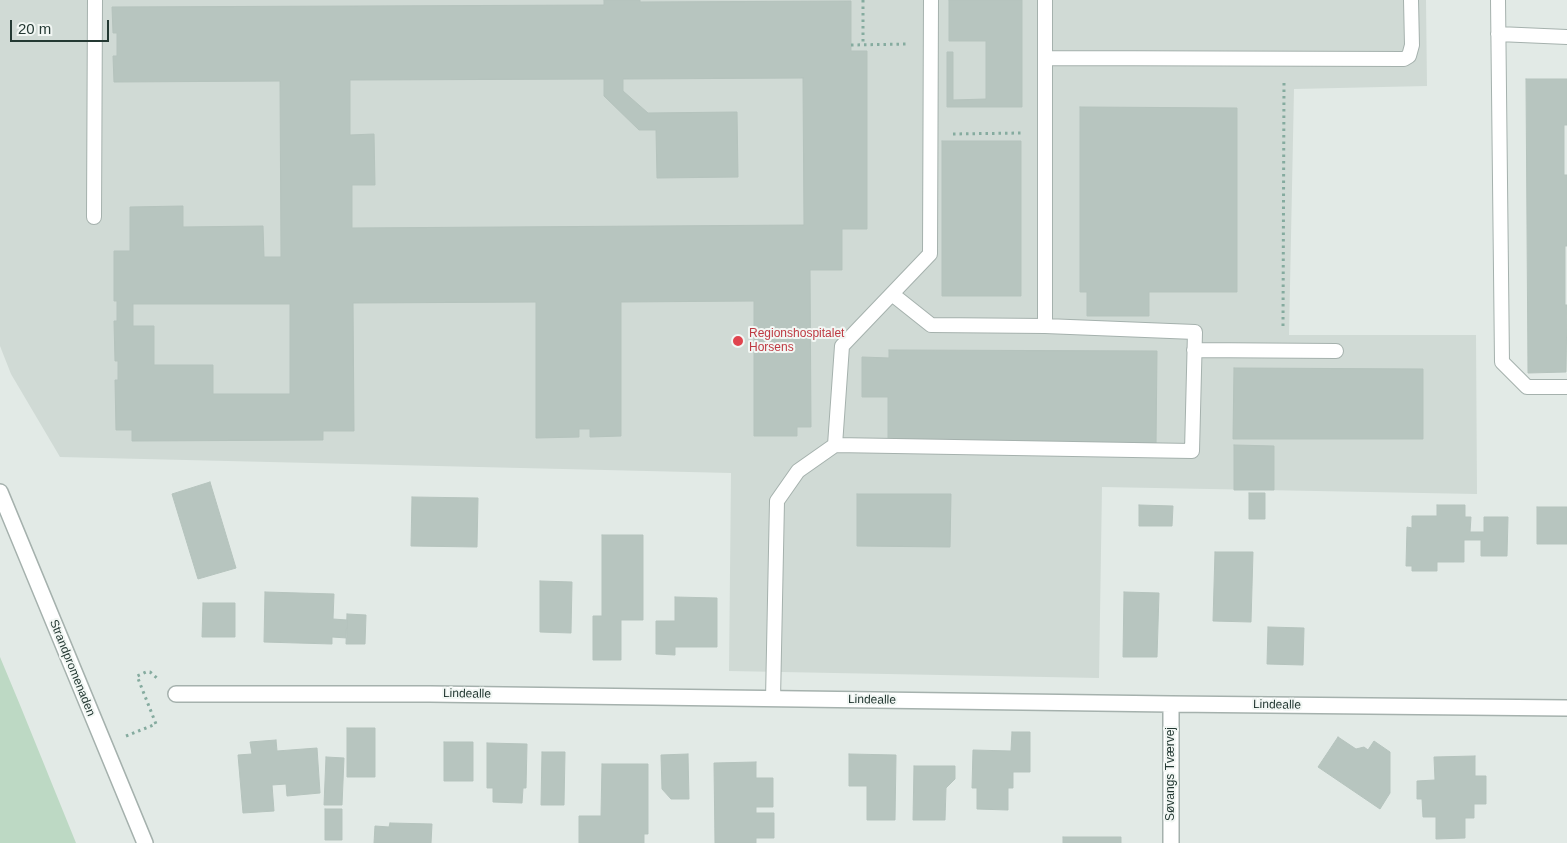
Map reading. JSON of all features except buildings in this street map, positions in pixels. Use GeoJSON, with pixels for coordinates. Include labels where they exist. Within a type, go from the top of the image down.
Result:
{"type":"FeatureCollection","features":[{"type":"Feature","properties":{"kind":"street","name":"Strandpromenaden"},"geometry":{"type":"LineString","coordinates":[[0,492],[145,843]]}},
{"type":"Feature","properties":{"kind":"street","name":"Lindealle"},"geometry":{"type":"LineString","coordinates":[[176,694],[430,694],[1567,708]]}},
{"type":"Feature","properties":{"kind":"street","name":"Søvangs Tværvej"},"geometry":{"type":"LineString","coordinates":[[1171,704],[1171,843]]}},
{"type":"Feature","properties":{"kind":"lane"},"geometry":{"type":"LineString","coordinates":[[94,0],[94,217]]}},
{"type":"Feature","properties":{"kind":"lane"},"geometry":{"type":"LineString","coordinates":[[835,445],[842,346],[930,254],[931,0]]}},
{"type":"Feature","properties":{"kind":"lane"},"geometry":{"type":"LineString","coordinates":[[1045,0],[1045,326]]}},
{"type":"Feature","properties":{"kind":"lane"},"geometry":{"type":"LineString","coordinates":[[1045,58],[1404,59],[1409,56],[1412,45],[1411,0]]}},
{"type":"Feature","properties":{"kind":"lane"},"geometry":{"type":"LineString","coordinates":[[1498,0],[1502,362],[1527,387],[1567,387]]}},
{"type":"Feature","properties":{"kind":"lane"},"geometry":{"type":"LineString","coordinates":[[1498,34],[1567,37]]}},
{"type":"Feature","properties":{"kind":"lane"},"geometry":{"type":"LineString","coordinates":[[773,699],[777,501],[798,471],[835,445],[1192,451],[1195,332],[1045,326],[932,325],[892,294]]}},
{"type":"Feature","properties":{"kind":"lane"},"geometry":{"type":"LineString","coordinates":[[1194,350],[1336,351]]}},
{"type":"Feature","properties":{"kind":"path"},"geometry":{"type":"LineString","coordinates":[[863,0],[863,45]]}},
{"type":"Feature","properties":{"kind":"path"},"geometry":{"type":"LineString","coordinates":[[851,45],[931,44]]}},
{"type":"Feature","properties":{"kind":"path"},"geometry":{"type":"LineString","coordinates":[[1283,351],[1284,59]]}},
{"type":"Feature","properties":{"kind":"path"},"geometry":{"type":"LineString","coordinates":[[931,134],[1045,133]]}},
{"type":"Feature","properties":{"kind":"path"},"geometry":{"type":"LineString","coordinates":[[104,745],[156,724],[138,679],[139,674],[150,672],[176,694]]}},
{"type":"Feature","properties":{"kind":"shaded area","name":"Regionshospitalet Horsens"},"geometry":{"type":"Polygon","coordinates":[[[0,0],[1426,0],[1427,86],[1294,89],[1289,335],[1476,335],[1477,494],[1102,487],[1099,678],[729,671],[731,473],[60,457],[11,374],[0,346],[0,0]]]}},
{"type":"Feature","properties":{"kind":"green space"},"geometry":{"type":"Polygon","coordinates":[[[0,657],[20,705],[76,843],[0,843],[0,657]]]}},
{"type":"Feature","properties":{"kind":"place","name":"Regionshospitalet Horsens"},"geometry":{"type":"Point","coordinates":[738,341]}}]}
